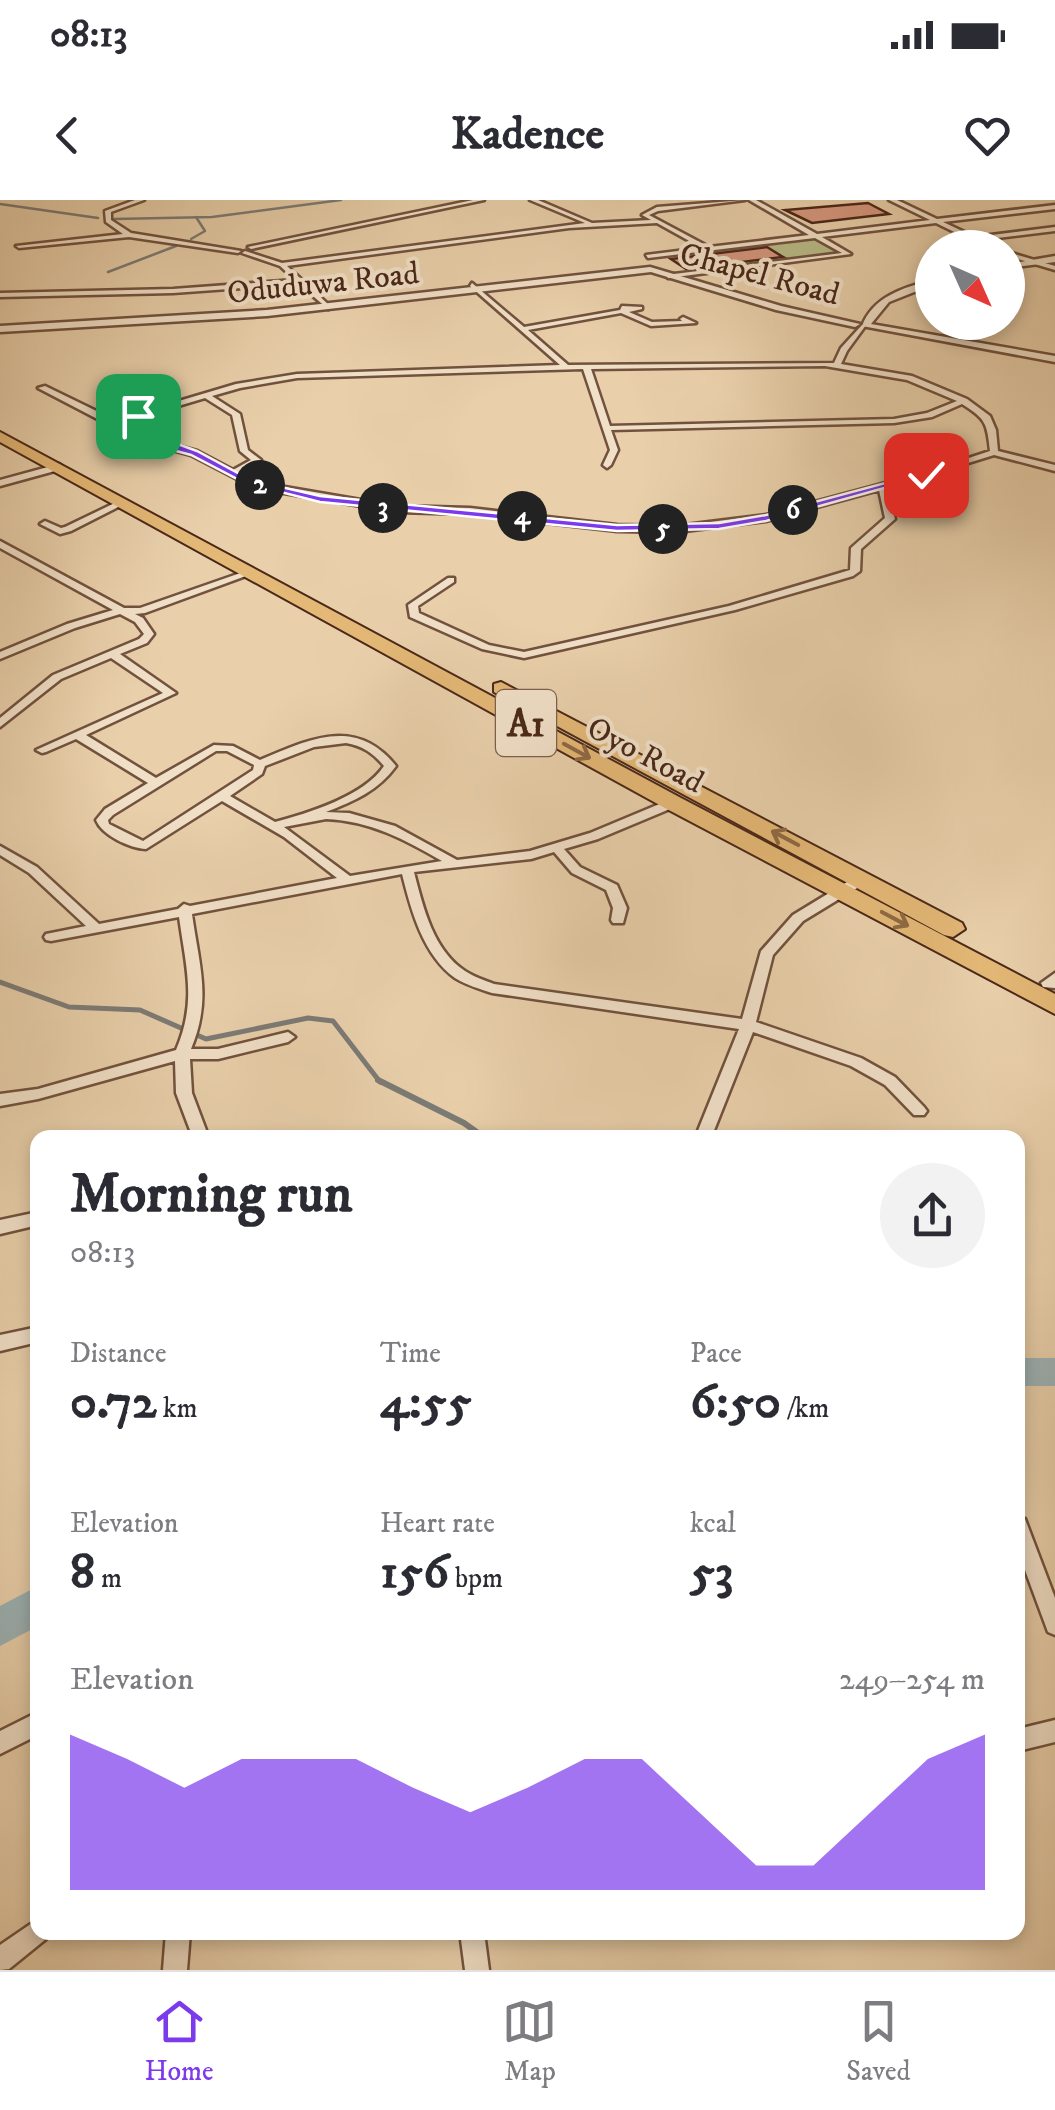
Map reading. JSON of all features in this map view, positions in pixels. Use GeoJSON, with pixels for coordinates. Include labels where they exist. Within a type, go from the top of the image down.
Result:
{"type":"FeatureCollection","features":[{"type":"Feature","properties":{"kind":"highway","name":"Oyo Road"},"geometry":{"type":"LineString","coordinates":[[2,429],[59,467],[673,804],[1055,1006]]}},
{"type":"Feature","properties":{"kind":"highway","name":"Oyo Road"},"geometry":{"type":"LineString","coordinates":[[2,429],[1054,982]]}},
{"type":"Feature","properties":{"kind":"street"},"geometry":{"type":"LineString","coordinates":[[130,235],[108,221],[108,211],[141,200]]}},
{"type":"Feature","properties":{"kind":"street"},"geometry":{"type":"LineString","coordinates":[[20,246],[130,235],[249,250],[481,200]]}},
{"type":"Feature","properties":{"kind":"street"},"geometry":{"type":"LineString","coordinates":[[534,200],[585,222],[605,226]]}},
{"type":"Feature","properties":{"kind":"street"},"geometry":{"type":"LineString","coordinates":[[706,248],[644,215],[742,200]]}},
{"type":"Feature","properties":{"kind":"street"},"geometry":{"type":"LineString","coordinates":[[616,274],[850,254],[752,200]]}},
{"type":"Feature","properties":{"kind":"street"},"geometry":{"type":"LineString","coordinates":[[892,200],[957,230]]}},
{"type":"Feature","properties":{"kind":"street"},"geometry":{"type":"LineString","coordinates":[[659,269],[706,248],[1055,207]]}},
{"type":"Feature","properties":{"kind":"street"},"geometry":{"type":"LineString","coordinates":[[282,266],[517,232],[654,222]]}},
{"type":"Feature","properties":{"kind":"street"},"geometry":{"type":"LineString","coordinates":[[1025,233],[1055,229]]}},
{"type":"Feature","properties":{"kind":"street"},"geometry":{"type":"LineString","coordinates":[[249,250],[282,266],[326,304]]}},
{"type":"Feature","properties":{"kind":"street"},"geometry":{"type":"LineString","coordinates":[[249,250],[266,260]]}},
{"type":"Feature","properties":{"kind":"street"},"geometry":{"type":"LineString","coordinates":[[1027,263],[1055,259]]}},
{"type":"Feature","properties":{"kind":"street"},"geometry":{"type":"LineString","coordinates":[[1027,263],[1055,268]]}},
{"type":"Feature","properties":{"kind":"street","name":"Oduduwa Road"},"geometry":{"type":"LineString","coordinates":[[475,288],[659,269]]}},
{"type":"Feature","properties":{"kind":"street","name":"Oduduwa Road"},"geometry":{"type":"LineString","coordinates":[[0,329],[133,323],[659,269]]}},
{"type":"Feature","properties":{"kind":"street","name":"Chapel Road"},"geometry":{"type":"LineString","coordinates":[[659,269],[862,324],[1055,357]]}},
{"type":"Feature","properties":{"kind":"street"},"geometry":{"type":"LineString","coordinates":[[0,294],[301,282]]}},
{"type":"Feature","properties":{"kind":"street"},"geometry":{"type":"LineString","coordinates":[[475,288],[566,367]]}},
{"type":"Feature","properties":{"kind":"street"},"geometry":{"type":"LineString","coordinates":[[837,365],[862,324],[891,296],[915,288]]}},
{"type":"Feature","properties":{"kind":"street","name":"Oduduwa Road"},"geometry":{"type":"LineString","coordinates":[[0,319],[326,304]]}},
{"type":"Feature","properties":{"kind":"street"},"geometry":{"type":"LineString","coordinates":[[522,329],[623,310],[651,324],[693,324],[683,320]]}},
{"type":"Feature","properties":{"kind":"street"},"geometry":{"type":"LineString","coordinates":[[112,423],[262,381],[313,374],[586,366],[837,365],[909,378],[964,401],[986,416],[994,452]]}},
{"type":"Feature","properties":{"kind":"street"},"geometry":{"type":"LineString","coordinates":[[586,366],[614,450],[607,465]]}},
{"type":"Feature","properties":{"kind":"street"},"geometry":{"type":"LineString","coordinates":[[42,388],[157,443],[194,453],[231,474],[320,499],[396,510],[470,511],[617,528],[677,530],[766,518],[994,452],[1055,468]]}},
{"type":"Feature","properties":{"kind":"street"},"geometry":{"type":"LineString","coordinates":[[206,396],[236,414],[244,451],[258,460],[231,474]]}},
{"type":"Feature","properties":{"kind":"street"},"geometry":{"type":"LineString","coordinates":[[607,428],[894,421],[928,415],[964,401]]}},
{"type":"Feature","properties":{"kind":"street"},"geometry":{"type":"LineString","coordinates":[[0,483],[59,467]]}},
{"type":"Feature","properties":{"kind":"street"},"geometry":{"type":"LineString","coordinates":[[451,580],[413,605],[414,615],[502,652],[540,651],[731,608],[850,574],[856,571],[856,548],[890,520],[882,486]]}},
{"type":"Feature","properties":{"kind":"street"},"geometry":{"type":"LineString","coordinates":[[45,524],[60,531],[68,529],[124,502]]}},
{"type":"Feature","properties":{"kind":"street"},"geometry":{"type":"LineString","coordinates":[[0,544],[140,620],[148,634],[57,678],[0,724]]}},
{"type":"Feature","properties":{"kind":"street"},"geometry":{"type":"LineString","coordinates":[[0,656],[119,611],[140,611],[252,572]]}},
{"type":"Feature","properties":{"kind":"street"},"geometry":{"type":"LineString","coordinates":[[0,643],[12,650]]}},
{"type":"Feature","properties":{"kind":"street"},"geometry":{"type":"LineString","coordinates":[[42,750],[171,693],[112,654]]}},
{"type":"Feature","properties":{"kind":"street"},"geometry":{"type":"LineString","coordinates":[[78,735],[156,783]]}},
{"type":"Feature","properties":{"kind":"street"},"geometry":{"type":"LineString","coordinates":[[260,764],[258,772],[224,797],[146,845],[138,845],[104,826],[102,820],[108,812],[214,748],[229,748],[260,764],[335,736],[360,742],[390,766],[368,789],[274,826]]}},
{"type":"Feature","properties":{"kind":"street"},"geometry":{"type":"LineString","coordinates":[[224,797],[274,826],[348,880]]}},
{"type":"Feature","properties":{"kind":"street"},"geometry":{"type":"LineString","coordinates":[[50,936],[184,908],[556,847],[673,804]]}},
{"type":"Feature","properties":{"kind":"street"},"geometry":{"type":"LineString","coordinates":[[302,817],[345,814],[371,819],[457,866]]}},
{"type":"Feature","properties":{"kind":"street"},"geometry":{"type":"LineString","coordinates":[[556,847],[576,870],[612,888],[620,908],[618,920]]}},
{"type":"Feature","properties":{"kind":"street"},"geometry":{"type":"LineString","coordinates":[[0,850],[33,870],[94,926]]}},
{"type":"Feature","properties":{"kind":"street"},"geometry":{"type":"LineString","coordinates":[[407,870],[418,911],[442,954],[461,975],[492,988],[748,1025],[856,1062],[890,1081],[919,1111]]}},
{"type":"Feature","properties":{"kind":"street"},"geometry":{"type":"LineString","coordinates":[[705,1130],[748,1025],[766,954],[798,918],[862,879]]}},
{"type":"Feature","properties":{"kind":"street"},"geometry":{"type":"LineString","coordinates":[[184,908],[197,985],[194,1025],[182,1054],[186,1106],[195,1130]]}},
{"type":"Feature","properties":{"kind":"street"},"geometry":{"type":"LineString","coordinates":[[0,1100],[38,1094],[113,1070],[182,1054],[218,1054],[288,1038]]}},
{"type":"Feature","properties":{"kind":"street"},"geometry":{"type":"LineString","coordinates":[[0,1227],[30,1220]]}},
{"type":"Feature","properties":{"kind":"street"},"geometry":{"type":"LineString","coordinates":[[0,1343],[30,1336]]}},
{"type":"Feature","properties":{"kind":"street"},"geometry":{"type":"LineString","coordinates":[[1025,1545],[1055,1625]]}},
{"type":"Feature","properties":{"kind":"street"},"geometry":{"type":"LineString","coordinates":[[0,1743],[30,1727]]}},
{"type":"Feature","properties":{"kind":"street"},"geometry":{"type":"LineString","coordinates":[[1025,1738],[1055,1731]]}},
{"type":"Feature","properties":{"kind":"street"},"geometry":{"type":"LineString","coordinates":[[0,1960],[30,1937]]}},
{"type":"Feature","properties":{"kind":"street"},"geometry":{"type":"LineString","coordinates":[[175,1970],[177,1940]]}},
{"type":"Feature","properties":{"kind":"street"},"geometry":{"type":"LineString","coordinates":[[473,1940],[476,1970]]}},
{"type":"Feature","properties":{"kind":"green space"},"geometry":{"type":"Polygon","coordinates":[[[814,237],[843,253],[791,260],[746,245],[814,237]]]}},
{"type":"Feature","properties":{"kind":"building"},"geometry":{"type":"Polygon","coordinates":[[[868,203],[889,214],[812,223],[785,210],[868,203]]]}},
{"type":"Feature","properties":{"kind":"building"},"geometry":{"type":"Polygon","coordinates":[[[767,247],[783,257],[686,269],[671,259],[767,247]]]}},
{"type":"Feature","properties":{"kind":"waterway"},"geometry":{"type":"LineString","coordinates":[[196,217],[341,200]]}},
{"type":"Feature","properties":{"kind":"waterway"},"geometry":{"type":"LineString","coordinates":[[0,204],[98,218]]}},
{"type":"Feature","properties":{"kind":"waterway"},"geometry":{"type":"LineString","coordinates":[[114,219],[196,217]]}},
{"type":"Feature","properties":{"kind":"waterway"},"geometry":{"type":"LineString","coordinates":[[191,239],[205,231],[196,217]]}},
{"type":"Feature","properties":{"kind":"waterway"},"geometry":{"type":"LineString","coordinates":[[108,272],[176,246]]}},
{"type":"Feature","properties":{"kind":"waterway"},"geometry":{"type":"LineString","coordinates":[[0,982],[69,1007],[140,1010],[206,1039],[308,1018],[333,1021],[379,1080]]}},
{"type":"Feature","properties":{"kind":"waterway"},"geometry":{"type":"LineString","coordinates":[[379,1080],[474,1130]]}},
{"type":"Feature","properties":{"kind":"waterway"},"geometry":{"type":"LineString","coordinates":[[1025,1372],[1055,1372]]}},
{"type":"Feature","properties":{"kind":"waterway"},"geometry":{"type":"LineString","coordinates":[[0,1627],[30,1609]]}},
{"type":"Feature","properties":{"kind":"route"},"geometry":{"type":"LineString","coordinates":[[138,416],[112,423],[157,443],[194,453],[248,482],[320,499],[396,510],[470,511],[617,528],[677,530],[766,518],[926,475]]}}]}
